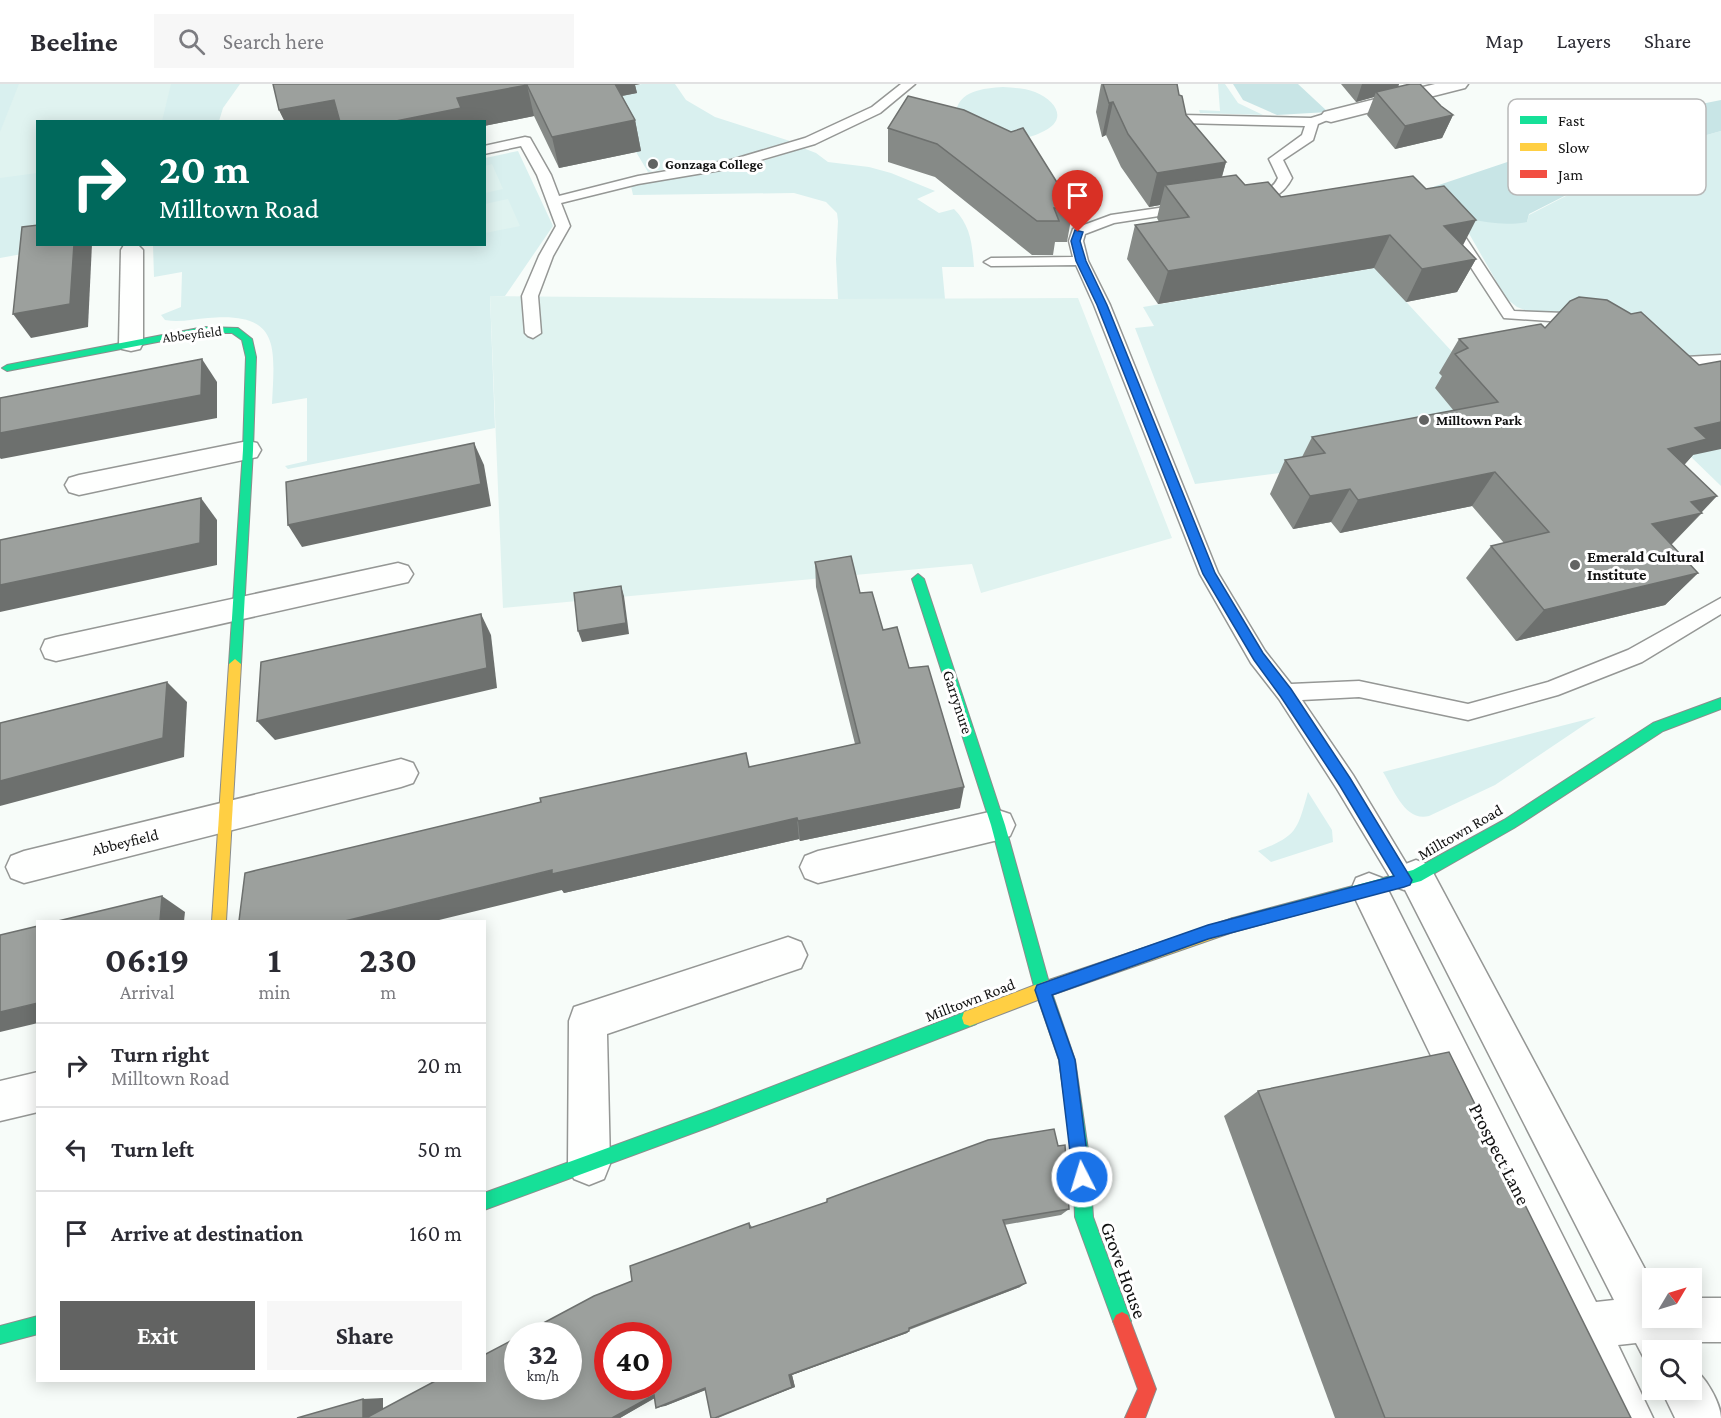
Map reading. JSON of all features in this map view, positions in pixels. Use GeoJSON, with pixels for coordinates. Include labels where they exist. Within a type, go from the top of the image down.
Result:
{"type":"FeatureCollection","features":[{"type":"Feature","properties":{"kind":"street"},"geometry":{"type":"LineString","coordinates":[[1322,119],[1458,84]]}},
{"type":"Feature","properties":{"kind":"street"},"geometry":{"type":"LineString","coordinates":[[131,343],[132,250]]}},
{"type":"Feature","properties":{"kind":"street","name":"Abbeyfield"},"geometry":{"type":"LineString","coordinates":[[7,368],[204,330],[234,330],[247,339],[251,357],[248,450],[219,920]]}},
{"type":"Feature","properties":{"kind":"street"},"geometry":{"type":"LineString","coordinates":[[79,485],[248,450]]}},
{"type":"Feature","properties":{"kind":"street"},"geometry":{"type":"LineString","coordinates":[[56,649],[398,574]]}},
{"type":"Feature","properties":{"kind":"street","name":"Garrynure"},"geometry":{"type":"LineString","coordinates":[[918,579],[998,825],[1043,990]]}},
{"type":"Feature","properties":{"kind":"street","name":"Milltown Road"},"geometry":{"type":"LineString","coordinates":[[486,1201],[1043,990],[1208,932],[1396,882],[1509,824],[1658,727],[1721,703]]}},
{"type":"Feature","properties":{"kind":"street","name":"Abbeyfield"},"geometry":{"type":"LineString","coordinates":[[24,867],[401,773]]}},
{"type":"Feature","properties":{"kind":"street"},"geometry":{"type":"LineString","coordinates":[[818,867],[998,825]]}},
{"type":"Feature","properties":{"kind":"street"},"geometry":{"type":"LineString","coordinates":[[1396,882],[1656,1335]]}},
{"type":"Feature","properties":{"kind":"street","name":"Prospect Lane"},"geometry":{"type":"LineString","coordinates":[[1396,882],[1586,1325],[1630,1418]]}},
{"type":"Feature","properties":{"kind":"street"},"geometry":{"type":"LineString","coordinates":[[589,1164],[588,1021],[788,955]]}},
{"type":"Feature","properties":{"kind":"street","name":"Grove House"},"geometry":{"type":"LineString","coordinates":[[1043,990],[1067,1060],[1081,1157],[1084,1217],[1147,1389],[1135,1418]]}},
{"type":"Feature","properties":{"kind":"street"},"geometry":{"type":"LineString","coordinates":[[0,1101],[36,1092]]}},
{"type":"Feature","properties":{"kind":"street"},"geometry":{"type":"LineString","coordinates":[[1586,1325],[1656,1335],[1721,1320]]}},
{"type":"Feature","properties":{"kind":"street"},"geometry":{"type":"LineString","coordinates":[[0,1335],[36,1326]]}},
{"type":"Feature","properties":{"kind":"street"},"geometry":{"type":"LineString","coordinates":[[1690,1400],[1700,1418]]}},
{"type":"Feature","properties":{"kind":"lane"},"geometry":{"type":"LineString","coordinates":[[553,201],[638,180],[733,164],[810,141],[876,110],[909,84]]}},
{"type":"Feature","properties":{"kind":"lane"},"geometry":{"type":"LineString","coordinates":[[1182,119],[1322,119]]}},
{"type":"Feature","properties":{"kind":"lane"},"geometry":{"type":"LineString","coordinates":[[1235,200],[1273,194],[1280,189],[1285,178],[1276,159],[1308,137],[1322,119]]}},
{"type":"Feature","properties":{"kind":"lane"},"geometry":{"type":"LineString","coordinates":[[486,150],[525,141],[544,175],[563,226],[546,256],[530,296],[533,333]]}},
{"type":"Feature","properties":{"kind":"lane"},"geometry":{"type":"LineString","coordinates":[[1201,205],[1111,219],[1092,225],[1078,232],[1076,241],[1081,261],[1102,305],[1209,574],[1258,657],[1286,693],[1345,782],[1396,882]]}},
{"type":"Feature","properties":{"kind":"lane"},"geometry":{"type":"LineString","coordinates":[[1439,213],[1449,216],[1451,226],[1509,315],[1533,318],[1556,315],[1598,327]]}},
{"type":"Feature","properties":{"kind":"lane"},"geometry":{"type":"LineString","coordinates":[[991,262],[1081,261]]}},
{"type":"Feature","properties":{"kind":"lane"},"geometry":{"type":"LineString","coordinates":[[1654,363],[1721,360]]}},
{"type":"Feature","properties":{"kind":"lane"},"geometry":{"type":"LineString","coordinates":[[1286,693],[1359,689],[1468,712],[1551,689],[1635,656],[1721,605]]}},
{"type":"Feature","properties":{"kind":"shaded area"},"geometry":{"type":"Polygon","coordinates":[[[0,84],[240,84],[223,108],[219,120],[36,120],[36,246],[66,246],[0,258],[0,84]]]}},
{"type":"Feature","properties":{"kind":"shaded area"},"geometry":{"type":"Polygon","coordinates":[[[19,84],[171,84],[162,120],[36,120],[36,173],[0,178],[0,132],[19,84]]]}},
{"type":"Feature","properties":{"kind":"shaded area"},"geometry":{"type":"Polygon","coordinates":[[[675,84],[686,100],[715,117],[793,142],[732,159],[648,172],[636,152],[640,151],[611,98],[636,93],[632,86],[675,84]]]}},
{"type":"Feature","properties":{"kind":"shaded area"},"geometry":{"type":"Polygon","coordinates":[[[1218,84],[1225,84],[1238,103],[1263,115],[1200,113],[1199,110],[1220,111],[1218,84]]]}},
{"type":"Feature","properties":{"kind":"shaded area"},"geometry":{"type":"Polygon","coordinates":[[[1233,84],[1298,84],[1328,112],[1277,115],[1243,100],[1233,84]]]}},
{"type":"Feature","properties":{"kind":"shaded area"},"geometry":{"type":"Polygon","coordinates":[[[988,88],[1027,90],[1043,96],[1055,106],[1057,118],[1054,123],[1035,135],[1017,138],[956,114],[961,100],[966,96],[988,88]]]}},
{"type":"Feature","properties":{"kind":"shaded area"},"geometry":{"type":"Polygon","coordinates":[[[1721,100],[1721,131],[1706,135],[1706,103],[1721,100]]]}},
{"type":"Feature","properties":{"kind":"shaded area"},"geometry":{"type":"Polygon","coordinates":[[[1721,131],[1721,389],[1517,307],[1502,295],[1459,216],[1527,222],[1529,215],[1568,195],[1706,195],[1706,135],[1721,131]]]}},
{"type":"Feature","properties":{"kind":"shaded area"},"geometry":{"type":"Polygon","coordinates":[[[803,148],[816,153],[828,162],[869,167],[891,173],[935,191],[917,199],[939,213],[954,209],[960,215],[970,236],[974,267],[942,267],[945,299],[838,299],[836,259],[838,221],[837,213],[826,202],[794,193],[633,195],[631,186],[750,165],[803,148]]]}},
{"type":"Feature","properties":{"kind":"shaded area"},"geometry":{"type":"Polygon","coordinates":[[[518,151],[553,226],[505,296],[490,296],[495,428],[288,469],[285,466],[307,461],[307,398],[272,404],[272,349],[261,327],[249,321],[232,318],[165,320],[161,315],[181,307],[182,272],[154,277],[153,246],[486,246],[486,158],[518,151]]]}},
{"type":"Feature","properties":{"kind":"shaded area"},"geometry":{"type":"Polygon","coordinates":[[[1508,162],[1508,195],[1566,195],[1529,214],[1527,222],[1502,224],[1467,218],[1431,208],[1421,191],[1508,162]]]}},
{"type":"Feature","properties":{"kind":"shaded area"},"geometry":{"type":"Polygon","coordinates":[[[492,164],[503,189],[486,193],[486,166],[492,164]]]}},
{"type":"Feature","properties":{"kind":"shaded area"},"geometry":{"type":"Polygon","coordinates":[[[508,199],[520,226],[486,233],[486,204],[508,199]]]}},
{"type":"Feature","properties":{"kind":"shaded area"},"geometry":{"type":"Polygon","coordinates":[[[1375,268],[1468,369],[1447,383],[1478,438],[1296,471],[1195,484],[1135,328],[1154,326],[1143,307],[1375,268]]]}},
{"type":"Feature","properties":{"kind":"shaded area"},"geometry":{"type":"Polygon","coordinates":[[[490,296],[832,299],[1078,298],[1172,538],[981,593],[972,564],[503,608],[490,296]]]}},
{"type":"Feature","properties":{"kind":"shaded area"},"geometry":{"type":"Polygon","coordinates":[[[1721,449],[1721,486],[1686,452],[1721,449]]]}},
{"type":"Feature","properties":{"kind":"shaded area"},"geometry":{"type":"Polygon","coordinates":[[[1596,717],[1495,785],[1429,816],[1421,817],[1407,809],[1383,772],[1596,717]]]}},
{"type":"Feature","properties":{"kind":"shaded area"},"geometry":{"type":"Polygon","coordinates":[[[1308,792],[1332,830],[1333,842],[1271,862],[1258,851],[1281,841],[1294,830],[1308,792]]]}},
{"type":"Feature","properties":{"kind":"building"},"geometry":{"type":"Polygon","coordinates":[[[273,84],[615,84],[635,120],[552,137],[527,85],[457,98],[461,108],[401,120],[339,120],[334,100],[279,110],[273,84]]]}},
{"type":"Feature","properties":{"kind":"building"},"geometry":{"type":"Polygon","coordinates":[[[1103,84],[1177,84],[1186,115],[1226,162],[1157,173],[1128,134],[1113,102],[1109,103],[1103,84]]]}},
{"type":"Feature","properties":{"kind":"building"},"geometry":{"type":"Polygon","coordinates":[[[1420,84],[1453,115],[1405,126],[1376,92],[1420,84]]]}},
{"type":"Feature","properties":{"kind":"building"},"geometry":{"type":"Polygon","coordinates":[[[908,96],[964,110],[1011,132],[1023,128],[1073,208],[1054,208],[1059,221],[1037,221],[937,144],[888,128],[908,96]]]}},
{"type":"Feature","properties":{"kind":"building"},"geometry":{"type":"Polygon","coordinates":[[[1236,175],[1245,185],[1268,182],[1281,197],[1413,176],[1426,189],[1444,186],[1476,220],[1444,226],[1476,259],[1422,269],[1390,235],[1168,271],[1135,225],[1189,217],[1165,185],[1236,175]]]}},
{"type":"Feature","properties":{"kind":"building"},"geometry":{"type":"Polygon","coordinates":[[[36,225],[36,246],[74,246],[70,304],[13,314],[22,227],[36,225]]]}},
{"type":"Feature","properties":{"kind":"building"},"geometry":{"type":"Polygon","coordinates":[[[1579,297],[1607,300],[1631,314],[1641,312],[1699,365],[1721,361],[1721,422],[1695,428],[1707,439],[1668,449],[1717,496],[1691,502],[1702,513],[1652,524],[1698,573],[1544,610],[1491,546],[1549,532],[1495,472],[1358,500],[1350,489],[1310,496],[1285,460],[1325,453],[1312,437],[1498,402],[1455,354],[1468,348],[1459,339],[1541,324],[1545,328],[1570,301],[1579,297]]]}},
{"type":"Feature","properties":{"kind":"building"},"geometry":{"type":"Polygon","coordinates":[[[202,359],[201,395],[0,433],[0,398],[202,359]]]}},
{"type":"Feature","properties":{"kind":"building"},"geometry":{"type":"Polygon","coordinates":[[[474,443],[481,484],[288,525],[286,482],[474,443]]]}},
{"type":"Feature","properties":{"kind":"building"},"geometry":{"type":"Polygon","coordinates":[[[201,498],[200,543],[0,585],[0,540],[201,498]]]}},
{"type":"Feature","properties":{"kind":"building"},"geometry":{"type":"Polygon","coordinates":[[[851,556],[860,593],[872,592],[883,630],[897,627],[909,668],[928,666],[964,787],[798,821],[797,818],[552,874],[552,870],[349,920],[239,920],[245,873],[541,802],[540,798],[746,753],[749,767],[860,743],[815,562],[851,556]]]}},
{"type":"Feature","properties":{"kind":"building"},"geometry":{"type":"Polygon","coordinates":[[[621,586],[626,623],[578,631],[574,593],[621,586]]]}},
{"type":"Feature","properties":{"kind":"building"},"geometry":{"type":"Polygon","coordinates":[[[481,614],[487,668],[257,721],[261,662],[481,614]]]}},
{"type":"Feature","properties":{"kind":"building"},"geometry":{"type":"Polygon","coordinates":[[[167,682],[163,738],[0,781],[0,723],[167,682]]]}},
{"type":"Feature","properties":{"kind":"building"},"geometry":{"type":"Polygon","coordinates":[[[162,896],[160,920],[62,920],[162,896]]]}},
{"type":"Feature","properties":{"kind":"building"},"geometry":{"type":"Polygon","coordinates":[[[36,926],[36,1003],[0,1012],[0,935],[36,926]]]}},
{"type":"Feature","properties":{"kind":"building"},"geometry":{"type":"Polygon","coordinates":[[[1449,1052],[1631,1418],[1385,1418],[1258,1091],[1449,1052]]]}},
{"type":"Feature","properties":{"kind":"building"},"geometry":{"type":"Polygon","coordinates":[[[1054,1129],[1058,1146],[1065,1145],[1069,1209],[1003,1220],[1026,1283],[909,1328],[909,1331],[789,1375],[792,1387],[715,1418],[711,1418],[705,1388],[656,1408],[655,1400],[672,1400],[672,1322],[594,1322],[594,1400],[645,1400],[612,1418],[366,1418],[433,1382],[486,1382],[486,1354],[504,1344],[504,1400],[582,1400],[582,1322],[545,1322],[594,1296],[632,1281],[630,1266],[749,1223],[750,1228],[827,1202],[827,1199],[988,1140],[1054,1129]]]}},
{"type":"Feature","properties":{"kind":"building"},"geometry":{"type":"Polygon","coordinates":[[[363,1399],[363,1418],[297,1418],[363,1399]]]}},
{"type":"Feature","properties":{"kind":"traffic: fast"},"geometry":{"type":"LineString","coordinates":[[7,368],[204,330],[234,330],[247,339],[251,357],[248,450],[235,664]]}},
{"type":"Feature","properties":{"kind":"traffic: fast"},"geometry":{"type":"LineString","coordinates":[[918,579],[998,825],[1043,990],[1067,1060],[1081,1157],[1084,1217],[1122,1321]]}},
{"type":"Feature","properties":{"kind":"traffic: fast"},"geometry":{"type":"LineString","coordinates":[[1233,925],[1416,876],[1509,824],[1658,727],[1721,703]]}},
{"type":"Feature","properties":{"kind":"traffic: fast"},"geometry":{"type":"LineString","coordinates":[[486,1201],[712,1118],[970,1018]]}},
{"type":"Feature","properties":{"kind":"traffic: fast"},"geometry":{"type":"LineString","coordinates":[[0,1335],[36,1326]]}},
{"type":"Feature","properties":{"kind":"traffic: slow"},"geometry":{"type":"LineString","coordinates":[[219,920],[235,664]]}},
{"type":"Feature","properties":{"kind":"traffic: slow"},"geometry":{"type":"LineString","coordinates":[[970,1018],[1043,990],[1233,925]]}},
{"type":"Feature","properties":{"kind":"traffic: jam"},"geometry":{"type":"LineString","coordinates":[[1122,1321],[1147,1389],[1135,1418]]}},
{"type":"Feature","properties":{"kind":"place","name":"Gonzaga College"},"geometry":{"type":"Point","coordinates":[653,164]}},
{"type":"Feature","properties":{"kind":"place","name":"Milltown Park"},"geometry":{"type":"Point","coordinates":[1424,420]}},
{"type":"Feature","properties":{"kind":"place","name":"Emerald Cultural Institute"},"geometry":{"type":"Point","coordinates":[1575,565]}},
{"type":"Feature","properties":{"kind":"route"},"geometry":{"type":"LineString","coordinates":[[1078,232],[1076,241],[1081,261],[1102,305],[1209,574],[1258,657],[1286,693],[1345,782],[1404,880],[1208,932],[1043,990],[1067,1060],[1082,1177]]}}]}
